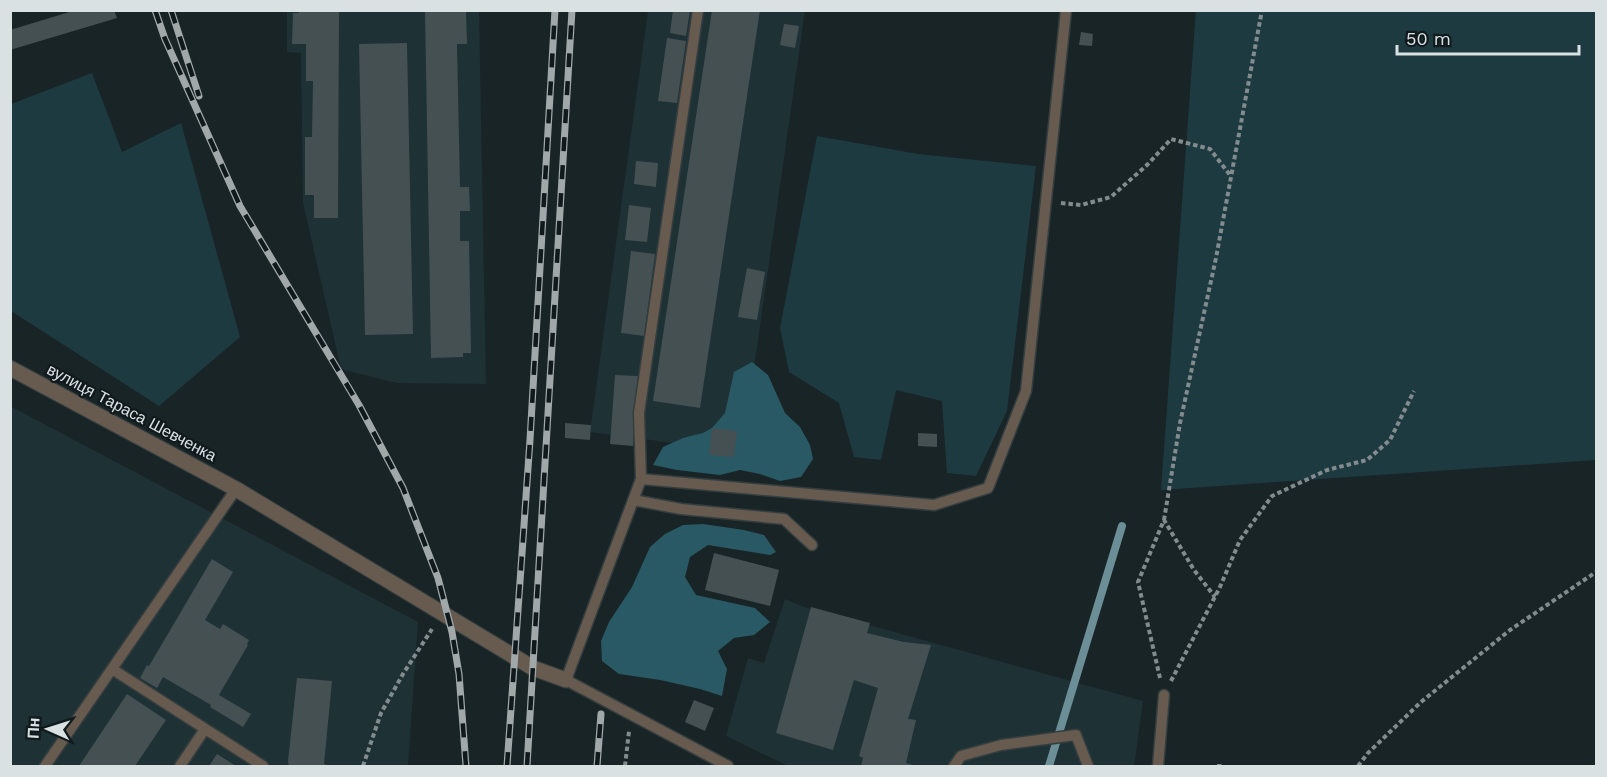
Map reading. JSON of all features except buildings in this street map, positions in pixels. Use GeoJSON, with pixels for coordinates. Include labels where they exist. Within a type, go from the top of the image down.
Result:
{"type":"FeatureCollection","features":[{"type":"Feature","properties":{"kind":"street","name":"вулиця Тараса Шевченка"},"geometry":{"type":"LineString","coordinates":[[10,368],[236,489],[533,668],[566,681]]}},
{"type":"Feature","properties":{"kind":"lane"},"geometry":{"type":"LineString","coordinates":[[698,10],[639,413],[641,479],[566,681],[728,766]]}},
{"type":"Feature","properties":{"kind":"lane"},"geometry":{"type":"LineString","coordinates":[[641,479],[934,505],[988,488],[1026,391],[1066,10]]}},
{"type":"Feature","properties":{"kind":"lane"},"geometry":{"type":"LineString","coordinates":[[45,766],[236,489]]}},
{"type":"Feature","properties":{"kind":"lane"},"geometry":{"type":"LineString","coordinates":[[633,500],[681,509],[783,519],[812,545]]}},
{"type":"Feature","properties":{"kind":"lane"},"geometry":{"type":"LineString","coordinates":[[112,669],[263,766]]}},
{"type":"Feature","properties":{"kind":"lane"},"geometry":{"type":"LineString","coordinates":[[1158,766],[1164,694]]}},
{"type":"Feature","properties":{"kind":"lane"},"geometry":{"type":"LineString","coordinates":[[180,766],[205,729]]}},
{"type":"Feature","properties":{"kind":"lane"},"geometry":{"type":"LineString","coordinates":[[954,766],[961,756],[981,750],[1012,743],[1076,735],[1088,766]]}},
{"type":"Feature","properties":{"kind":"path"},"geometry":{"type":"LineString","coordinates":[[1164,694],[1138,582],[1164,520],[1180,423],[1216,258],[1262,10]]}},
{"type":"Feature","properties":{"kind":"path"},"geometry":{"type":"LineString","coordinates":[[1046,200],[1081,205],[1111,197],[1172,139],[1210,148],[1230,176]]}},
{"type":"Feature","properties":{"kind":"path"},"geometry":{"type":"LineString","coordinates":[[1164,694],[1215,597],[1240,540],[1272,496],[1327,470],[1367,460],[1390,440],[1414,391]]}},
{"type":"Feature","properties":{"kind":"path"},"geometry":{"type":"LineString","coordinates":[[1164,520],[1194,570],[1215,597]]}},
{"type":"Feature","properties":{"kind":"path"},"geometry":{"type":"LineString","coordinates":[[1358,766],[1368,753],[1421,702],[1510,630],[1596,572]]}},
{"type":"Feature","properties":{"kind":"path"},"geometry":{"type":"LineString","coordinates":[[363,766],[381,713],[403,674],[444,613]]}},
{"type":"Feature","properties":{"kind":"path"},"geometry":{"type":"LineString","coordinates":[[625,766],[631,715]]}},
{"type":"Feature","properties":{"kind":"path"},"geometry":{"type":"LineString","coordinates":[[1217,766],[1222,766]]}},
{"type":"Feature","properties":{"kind":"shaded area"},"geometry":{"type":"Polygon","coordinates":[[[1196,10],[1596,11],[1596,460],[1161,490],[1196,10]]]}},
{"type":"Feature","properties":{"kind":"shaded area"},"geometry":{"type":"Polygon","coordinates":[[[287,11],[479,11],[486,384],[397,383],[341,369],[303,203],[301,53],[287,52],[287,11]]]}},
{"type":"Feature","properties":{"kind":"shaded area"},"geometry":{"type":"Polygon","coordinates":[[[648,11],[805,11],[742,452],[590,432],[648,11]]]}},
{"type":"Feature","properties":{"kind":"shaded area"},"geometry":{"type":"Polygon","coordinates":[[[92,73],[122,152],[181,123],[240,337],[159,406],[11,311],[11,104],[92,73]]]}},
{"type":"Feature","properties":{"kind":"shaded area"},"geometry":{"type":"Polygon","coordinates":[[[817,136],[918,154],[1036,166],[1007,411],[976,476],[947,473],[942,401],[896,390],[881,460],[854,457],[839,403],[789,372],[780,328],[817,136]]]}},
{"type":"Feature","properties":{"kind":"shaded area"},"geometry":{"type":"Polygon","coordinates":[[[752,362],[768,375],[785,413],[800,427],[810,445],[813,459],[801,477],[780,481],[740,470],[720,475],[653,465],[663,447],[712,428],[725,413],[734,372],[752,362]]]}},
{"type":"Feature","properties":{"kind":"shaded area"},"geometry":{"type":"Polygon","coordinates":[[[10,406],[418,622],[408,766],[11,766],[10,406]]]}},
{"type":"Feature","properties":{"kind":"shaded area"},"geometry":{"type":"Polygon","coordinates":[[[703,524],[764,535],[776,552],[770,555],[708,545],[690,557],[685,577],[696,595],[755,608],[770,622],[754,635],[734,638],[718,651],[727,669],[722,696],[660,680],[619,674],[602,661],[601,641],[609,622],[632,587],[650,547],[665,534],[683,525],[703,524]]]}},
{"type":"Feature","properties":{"kind":"shaded area"},"geometry":{"type":"Polygon","coordinates":[[[785,599],[804,607],[1143,701],[1134,766],[788,766],[726,736],[748,658],[764,663],[785,599]]]}},
{"type":"Feature","properties":{"kind":"waterway"},"geometry":{"type":"LineString","coordinates":[[1049,766],[1122,526]]}},
{"type":"Feature","properties":{"kind":"railway"},"geometry":{"type":"LineString","coordinates":[[155,10],[165,39],[240,206],[359,405],[403,488],[438,578],[452,632],[459,674],[466,766]]}},
{"type":"Feature","properties":{"kind":"railway"},"geometry":{"type":"LineString","coordinates":[[171,10],[199,96]]}},
{"type":"Feature","properties":{"kind":"railway"},"geometry":{"type":"LineString","coordinates":[[507,766],[530,440],[555,10]]}},
{"type":"Feature","properties":{"kind":"railway"},"geometry":{"type":"LineString","coordinates":[[527,766],[572,10]]}},
{"type":"Feature","properties":{"kind":"railway"},"geometry":{"type":"LineString","coordinates":[[597,766],[601,714]]}}]}
